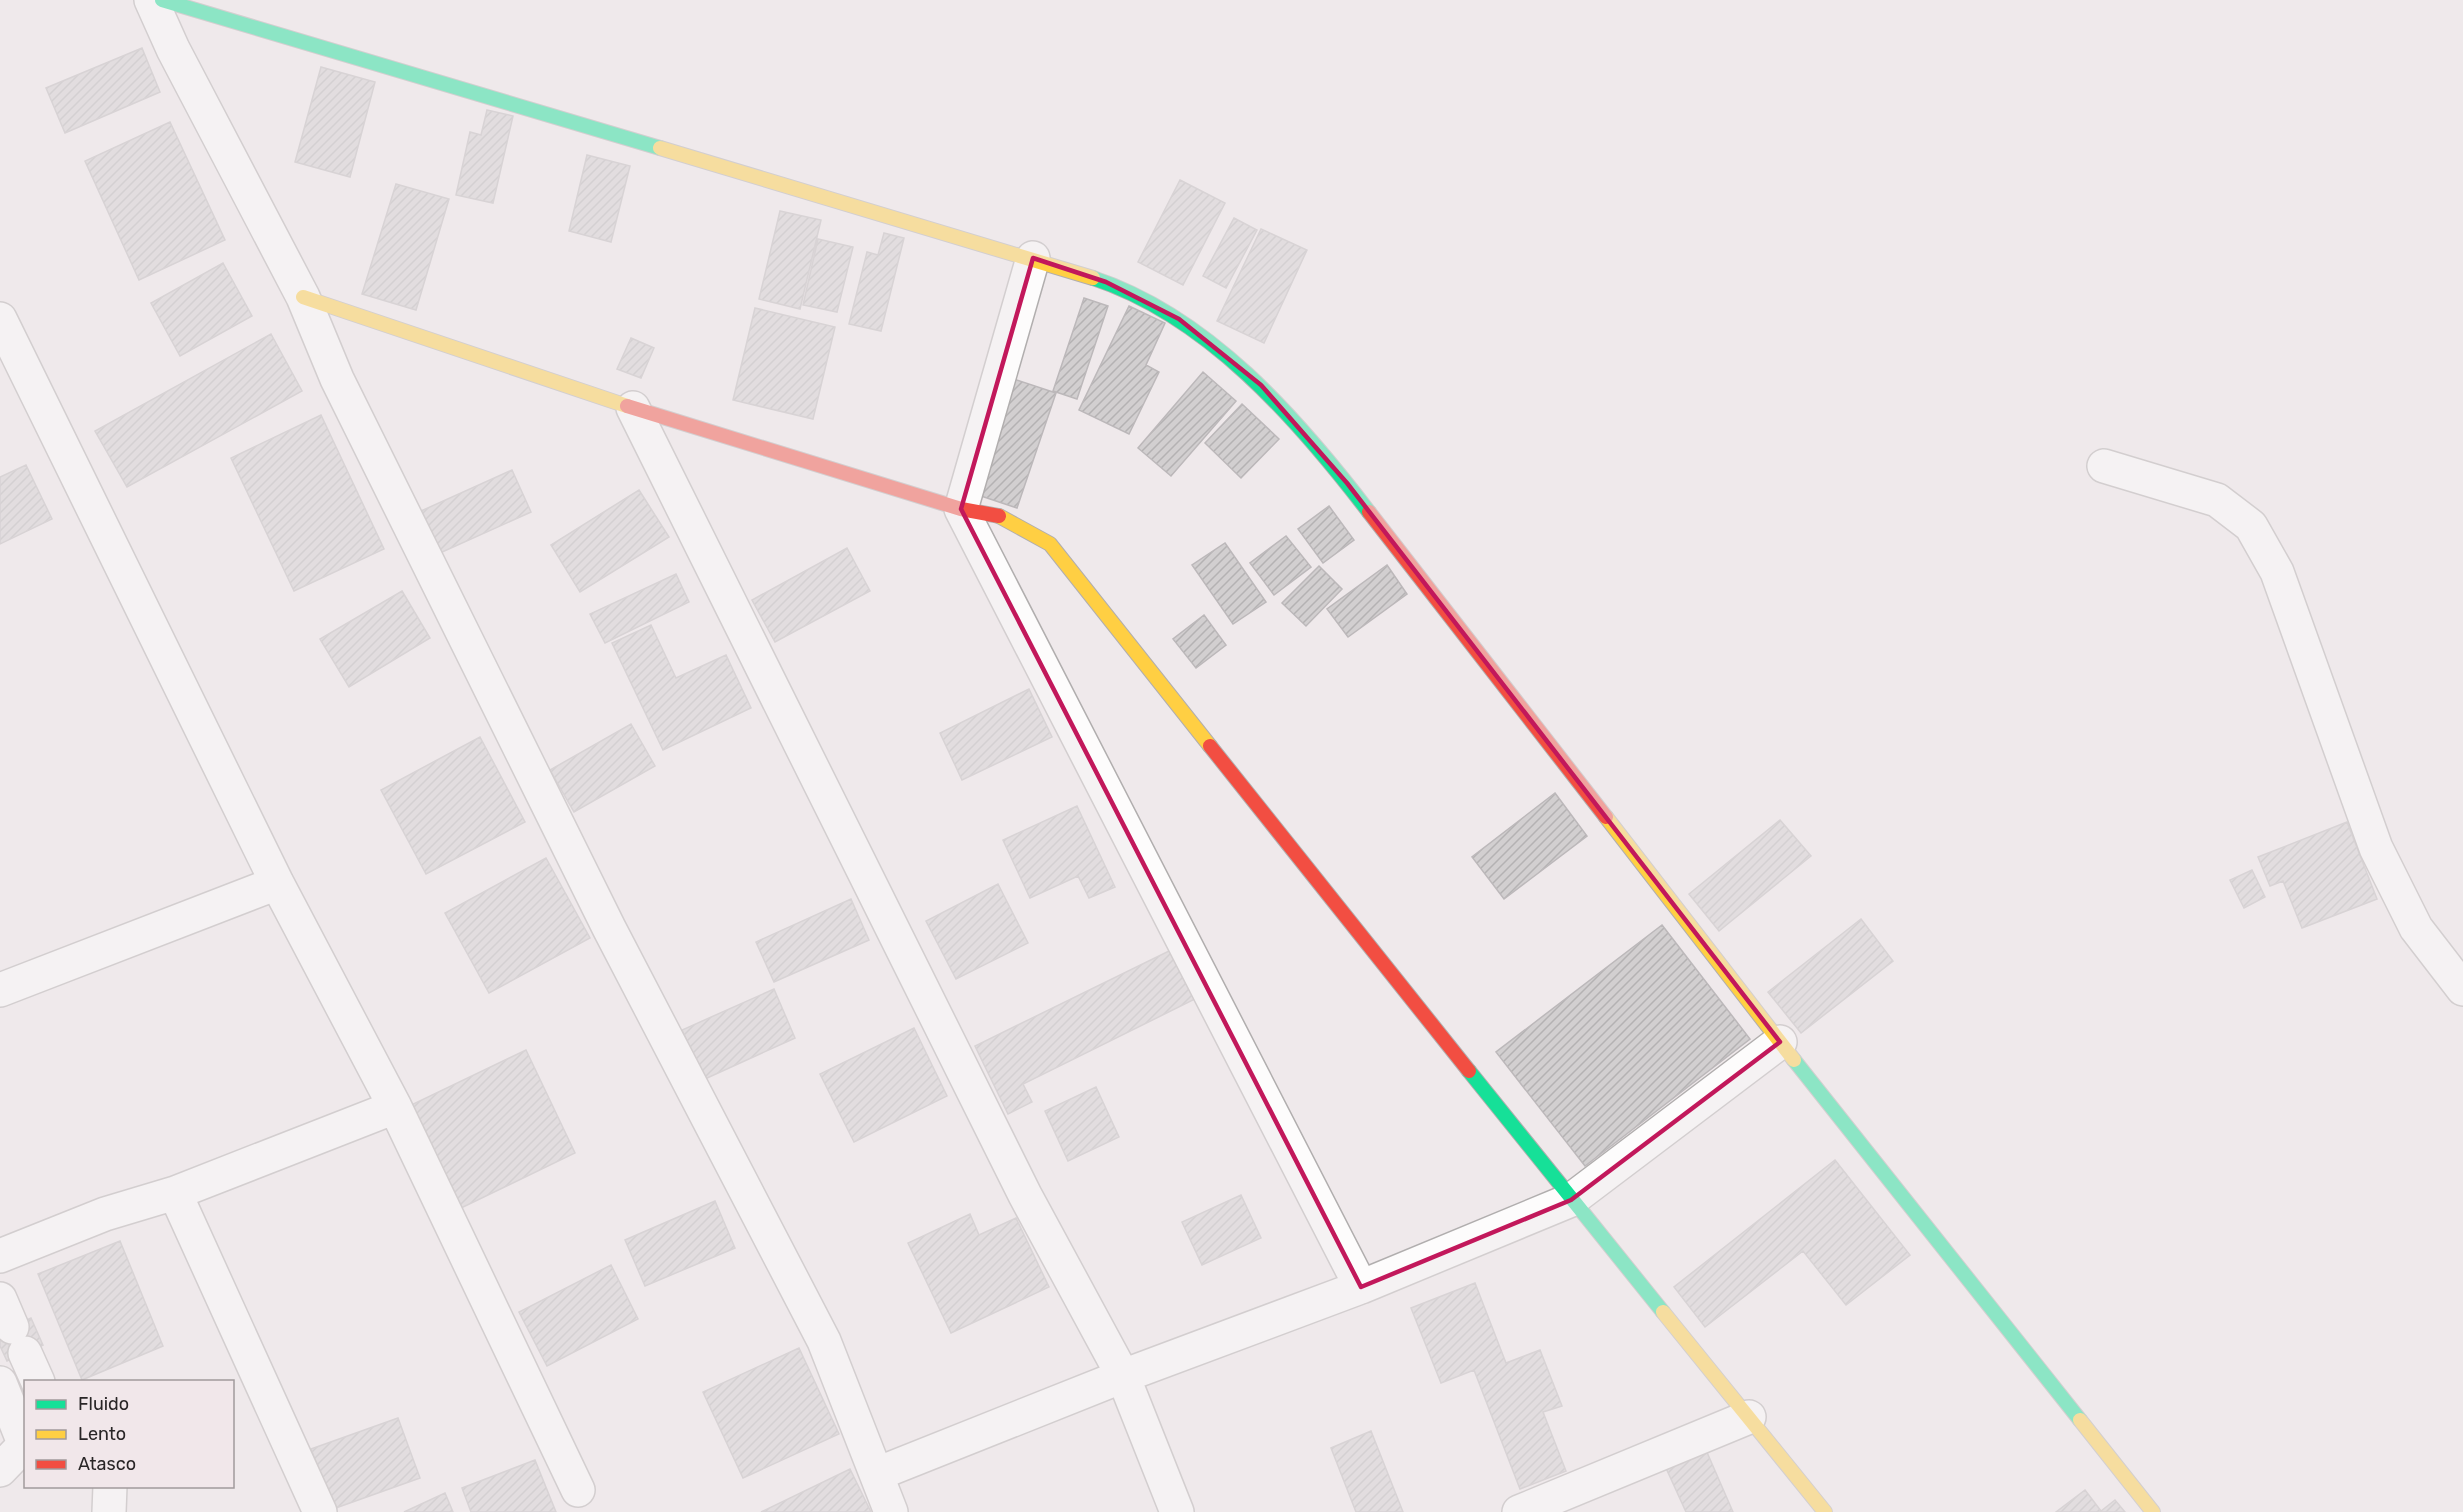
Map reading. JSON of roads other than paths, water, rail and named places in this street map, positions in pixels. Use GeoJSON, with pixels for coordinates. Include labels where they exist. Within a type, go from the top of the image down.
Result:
{"type":"FeatureCollection","features":[{"type":"Feature","properties":{"kind":"street"},"geometry":{"type":"LineString","coordinates":[[151,0],[172,49],[303,297],[337,379],[609,928],[824,1341],[891,1512]]}},
{"type":"Feature","properties":{"kind":"street"},"geometry":{"type":"LineString","coordinates":[[162,0],[1033,258],[1106,282],[1179,319],[1261,385],[1347,483],[1780,1042],[2153,1512]]}},
{"type":"Feature","properties":{"kind":"street"},"geometry":{"type":"LineString","coordinates":[[1033,258],[961,509],[1361,1287]]}},
{"type":"Feature","properties":{"kind":"street"},"geometry":{"type":"LineString","coordinates":[[303,297],[633,408],[961,509],[999,516],[1050,544],[1571,1200],[1824,1512]]}},
{"type":"Feature","properties":{"kind":"street"},"geometry":{"type":"LineString","coordinates":[[0,319],[277,883],[394,1107],[578,1490]]}},
{"type":"Feature","properties":{"kind":"street"},"geometry":{"type":"LineString","coordinates":[[633,408],[1024,1195],[1123,1376],[1177,1512]]}},
{"type":"Feature","properties":{"kind":"street"},"geometry":{"type":"LineString","coordinates":[[2104,466],[2217,500],[2251,526],[2277,572],[2376,848],[2416,928],[2463,989]]}},
{"type":"Feature","properties":{"kind":"street"},"geometry":{"type":"LineString","coordinates":[[0,990],[277,883]]}},
{"type":"Feature","properties":{"kind":"street"},"geometry":{"type":"LineString","coordinates":[[877,1474],[1123,1376],[1361,1287],[1571,1200],[1780,1042]]}},
{"type":"Feature","properties":{"kind":"street"},"geometry":{"type":"LineString","coordinates":[[0,1256],[105,1214],[175,1193],[394,1107]]}},
{"type":"Feature","properties":{"kind":"street"},"geometry":{"type":"LineString","coordinates":[[175,1193],[320,1512]]}},
{"type":"Feature","properties":{"kind":"street"},"geometry":{"type":"LineString","coordinates":[[0,1383],[24,1441]]}},
{"type":"Feature","properties":{"kind":"street"},"geometry":{"type":"LineString","coordinates":[[1519,1512],[1749,1417]]}},
{"type":"Feature","properties":{"kind":"street"},"geometry":{"type":"LineString","coordinates":[[0,1470],[24,1444]]}},
{"type":"Feature","properties":{"kind":"street"},"geometry":{"type":"LineString","coordinates":[[109,1512],[110,1488]]}}]}
